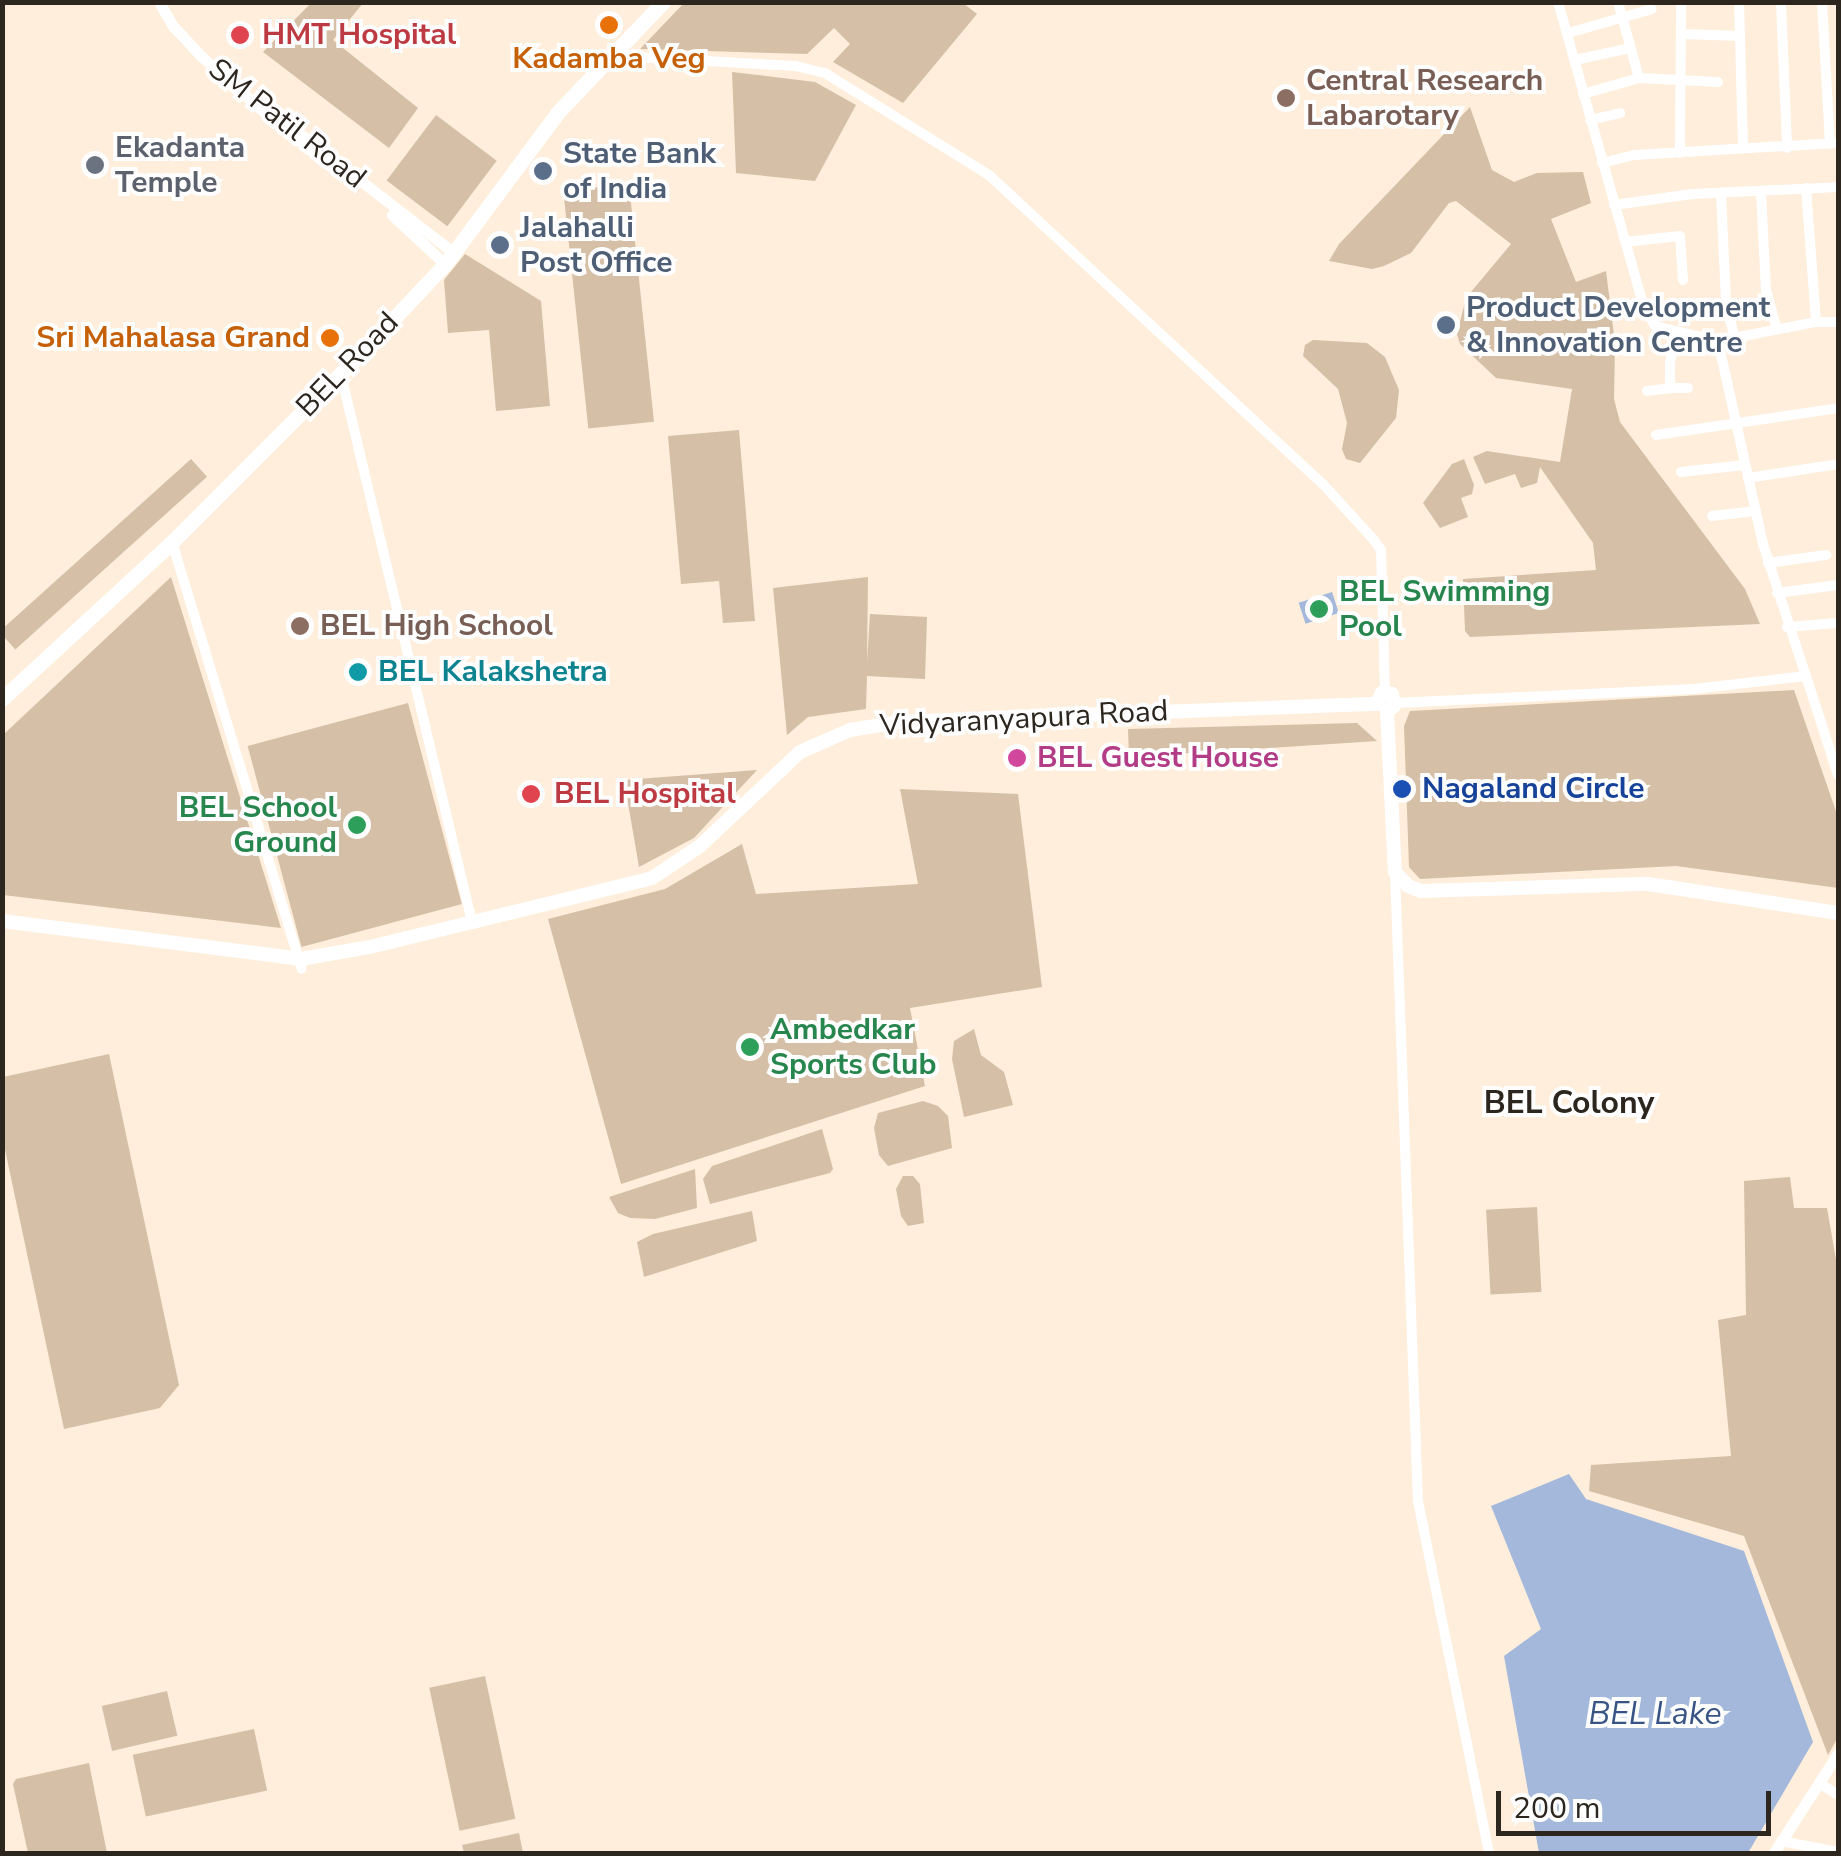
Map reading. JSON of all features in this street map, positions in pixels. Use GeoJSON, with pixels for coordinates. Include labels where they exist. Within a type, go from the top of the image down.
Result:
{"type":"FeatureCollection","features":[{"type":"Feature","properties":{"kind":"main road","name":"BEL Road"},"geometry":{"type":"LineString","coordinates":[[2,699],[172,542],[340,375],[450,258],[558,112],[663,2]]}},
{"type":"Feature","properties":{"kind":"main road"},"geometry":{"type":"LineString","coordinates":[[1386,703],[1395,872],[1421,892],[1648,884],[1838,913]]}},
{"type":"Feature","properties":{"kind":"main road","name":"Vidyaranyapura Road"},"geometry":{"type":"LineString","coordinates":[[2,924],[302,964],[652,878],[700,846],[800,752],[850,730],[900,722],[1386,703]]}},
{"type":"Feature","properties":{"kind":"street","name":"SM Patil Road"},"geometry":{"type":"LineString","coordinates":[[159,2],[173,26],[257,106],[450,258]]}},
{"type":"Feature","properties":{"kind":"street"},"geometry":{"type":"LineString","coordinates":[[1558,2],[1643,305],[1653,322],[1677,334],[1718,342],[1816,322],[1838,322]]}},
{"type":"Feature","properties":{"kind":"street"},"geometry":{"type":"LineString","coordinates":[[1618,2],[1638,78]]}},
{"type":"Feature","properties":{"kind":"street"},"geometry":{"type":"LineString","coordinates":[[1680,153],[1682,2]]}},
{"type":"Feature","properties":{"kind":"street"},"geometry":{"type":"LineString","coordinates":[[1738,2],[1743,148]]}},
{"type":"Feature","properties":{"kind":"street"},"geometry":{"type":"LineString","coordinates":[[1781,2],[1787,148]]}},
{"type":"Feature","properties":{"kind":"street"},"geometry":{"type":"LineString","coordinates":[[1602,163],[1680,153],[1834,144],[1822,2]]}},
{"type":"Feature","properties":{"kind":"street"},"geometry":{"type":"LineString","coordinates":[[1568,33],[1652,8]]}},
{"type":"Feature","properties":{"kind":"street"},"geometry":{"type":"LineString","coordinates":[[1682,34],[1740,36]]}},
{"type":"Feature","properties":{"kind":"street"},"geometry":{"type":"LineString","coordinates":[[1575,60],[1630,48]]}},
{"type":"Feature","properties":{"kind":"street"},"geometry":{"type":"LineString","coordinates":[[634,57],[796,66],[825,73],[989,175],[1112,294],[1322,484],[1374,540],[1382,563],[1386,703],[1694,689],[1806,676]]}},
{"type":"Feature","properties":{"kind":"street"},"geometry":{"type":"LineString","coordinates":[[1583,94],[1638,78],[1718,82]]}},
{"type":"Feature","properties":{"kind":"street","name":"SM Patil Road"},"geometry":{"type":"LineString","coordinates":[[257,106],[264,106],[380,196],[450,258]]}},
{"type":"Feature","properties":{"kind":"street"},"geometry":{"type":"LineString","coordinates":[[1590,120],[1620,112]]}},
{"type":"Feature","properties":{"kind":"street"},"geometry":{"type":"LineString","coordinates":[[1614,204],[1838,187]]}},
{"type":"Feature","properties":{"kind":"street"},"geometry":{"type":"LineString","coordinates":[[1806,188],[1816,322]]}},
{"type":"Feature","properties":{"kind":"street"},"geometry":{"type":"LineString","coordinates":[[1761,192],[1766,290],[1777,330]]}},
{"type":"Feature","properties":{"kind":"street"},"geometry":{"type":"LineString","coordinates":[[1721,194],[1726,303],[1735,338]]}},
{"type":"Feature","properties":{"kind":"street"},"geometry":{"type":"LineString","coordinates":[[1625,242],[1680,236],[1683,280]]}},
{"type":"Feature","properties":{"kind":"street"},"geometry":{"type":"LineString","coordinates":[[1653,322],[1670,303],[1711,309]]}},
{"type":"Feature","properties":{"kind":"street"},"geometry":{"type":"LineString","coordinates":[[1670,388],[1670,362],[1677,334]]}},
{"type":"Feature","properties":{"kind":"street"},"geometry":{"type":"LineString","coordinates":[[1718,342],[1768,563],[1787,628],[1832,736],[1838,775]]}},
{"type":"Feature","properties":{"kind":"street"},"geometry":{"type":"LineString","coordinates":[[340,375],[472,922]]}},
{"type":"Feature","properties":{"kind":"street"},"geometry":{"type":"LineString","coordinates":[[1648,391],[1688,388]]}},
{"type":"Feature","properties":{"kind":"street"},"geometry":{"type":"LineString","coordinates":[[1656,435],[1838,408]]}},
{"type":"Feature","properties":{"kind":"street"},"geometry":{"type":"LineString","coordinates":[[1680,472],[1747,472],[1838,464]]}},
{"type":"Feature","properties":{"kind":"street"},"geometry":{"type":"LineString","coordinates":[[1712,516],[1756,512]]}},
{"type":"Feature","properties":{"kind":"street"},"geometry":{"type":"LineString","coordinates":[[172,542],[302,964]]}},
{"type":"Feature","properties":{"kind":"street"},"geometry":{"type":"LineString","coordinates":[[1768,563],[1826,555]]}},
{"type":"Feature","properties":{"kind":"street"},"geometry":{"type":"LineString","coordinates":[[1777,593],[1837,585]]}},
{"type":"Feature","properties":{"kind":"street"},"geometry":{"type":"LineString","coordinates":[[1787,628],[1838,623]]}},
{"type":"Feature","properties":{"kind":"street"},"geometry":{"type":"LineString","coordinates":[[1395,872],[1418,1501],[1489,1854]]}},
{"type":"Feature","properties":{"kind":"street"},"geometry":{"type":"LineString","coordinates":[[1773,1854],[1838,1752]]}},
{"type":"Feature","properties":{"kind":"street"},"geometry":{"type":"LineString","coordinates":[[1819,1782],[1838,1795]]}},
{"type":"Feature","properties":{"kind":"street"},"geometry":{"type":"LineString","coordinates":[[1782,1841],[1838,1852]]}},
{"type":"Feature","properties":{"kind":"shaded area"},"geometry":{"type":"Polygon","coordinates":[[[311,3],[363,3],[333,40],[418,108],[389,148],[263,52],[311,3]]]}},
{"type":"Feature","properties":{"kind":"shaded area"},"geometry":{"type":"Polygon","coordinates":[[[684,3],[963,3],[977,14],[903,103],[833,62],[850,44],[834,28],[807,54],[640,49],[684,3]]]}},
{"type":"Feature","properties":{"kind":"shaded area"},"geometry":{"type":"Polygon","coordinates":[[[732,72],[815,82],[856,105],[815,181],[736,173],[732,72]]]}},
{"type":"Feature","properties":{"kind":"shaded area"},"geometry":{"type":"Polygon","coordinates":[[[1470,107],[1492,170],[1514,182],[1537,173],[1583,172],[1591,203],[1551,219],[1576,282],[1606,271],[1615,343],[1614,399],[1620,422],[1745,589],[1760,624],[1470,637],[1465,631],[1463,579],[1596,570],[1593,543],[1540,467],[1537,483],[1521,488],[1515,474],[1485,484],[1473,457],[1487,451],[1560,462],[1572,389],[1496,378],[1460,344],[1457,334],[1466,298],[1511,244],[1456,201],[1449,203],[1411,253],[1384,266],[1372,269],[1329,261],[1339,244],[1470,107]]]}},
{"type":"Feature","properties":{"kind":"shaded area"},"geometry":{"type":"Polygon","coordinates":[[[436,115],[497,161],[447,226],[387,180],[436,115]]]}},
{"type":"Feature","properties":{"kind":"shaded area"},"geometry":{"type":"Polygon","coordinates":[[[629,184],[654,422],[588,429],[563,191],[629,184]]]}},
{"type":"Feature","properties":{"kind":"shaded area"},"geometry":{"type":"Polygon","coordinates":[[[465,254],[541,301],[550,406],[496,411],[489,330],[448,333],[444,280],[465,254]]]}},
{"type":"Feature","properties":{"kind":"shaded area"},"geometry":{"type":"Polygon","coordinates":[[[1313,340],[1367,343],[1385,357],[1399,390],[1396,418],[1360,463],[1346,459],[1342,449],[1347,423],[1338,389],[1303,356],[1305,345],[1313,340]]]}},
{"type":"Feature","properties":{"kind":"shaded area"},"geometry":{"type":"Polygon","coordinates":[[[739,430],[755,621],[723,623],[719,581],[681,584],[668,436],[739,430]]]}},
{"type":"Feature","properties":{"kind":"shaded area"},"geometry":{"type":"Polygon","coordinates":[[[191,459],[207,477],[15,649],[2,635],[2,629],[191,459]]]}},
{"type":"Feature","properties":{"kind":"shaded area"},"geometry":{"type":"Polygon","coordinates":[[[1464,459],[1474,485],[1472,494],[1461,498],[1468,517],[1440,528],[1423,503],[1452,464],[1464,459]]]}},
{"type":"Feature","properties":{"kind":"shaded area"},"geometry":{"type":"Polygon","coordinates":[[[171,577],[281,928],[3,895],[3,735],[171,577]]]}},
{"type":"Feature","properties":{"kind":"shaded area"},"geometry":{"type":"Polygon","coordinates":[[[868,577],[867,662],[870,614],[927,617],[925,679],[867,676],[866,709],[808,717],[787,735],[773,588],[868,577]]]}},
{"type":"Feature","properties":{"kind":"shaded area"},"geometry":{"type":"Polygon","coordinates":[[[1794,690],[1838,817],[1838,888],[1676,866],[1420,879],[1409,867],[1404,726],[1410,711],[1794,690]]]}},
{"type":"Feature","properties":{"kind":"shaded area","name":"BEL School Ground"},"geometry":{"type":"Polygon","coordinates":[[[408,703],[462,904],[301,947],[248,746],[408,703]]]}},
{"type":"Feature","properties":{"kind":"shaded area"},"geometry":{"type":"Polygon","coordinates":[[[1357,723],[1377,741],[1129,757],[1128,729],[1357,723]]]}},
{"type":"Feature","properties":{"kind":"shaded area"},"geometry":{"type":"Polygon","coordinates":[[[757,770],[694,838],[639,867],[624,780],[757,770]]]}},
{"type":"Feature","properties":{"kind":"shaded area","name":"Ambedkar Sports Club"},"geometry":{"type":"Polygon","coordinates":[[[900,789],[1018,794],[1042,987],[910,1008],[925,1086],[621,1184],[548,919],[665,889],[742,844],[756,894],[918,884],[900,789]]]}},
{"type":"Feature","properties":{"kind":"shaded area"},"geometry":{"type":"Polygon","coordinates":[[[974,1029],[981,1055],[1004,1072],[1013,1105],[964,1117],[952,1059],[954,1041],[974,1029]]]}},
{"type":"Feature","properties":{"kind":"shaded area"},"geometry":{"type":"Polygon","coordinates":[[[109,1054],[179,1385],[160,1408],[64,1429],[3,1140],[3,1077],[109,1054]]]}},
{"type":"Feature","properties":{"kind":"shaded area"},"geometry":{"type":"Polygon","coordinates":[[[923,1101],[938,1106],[948,1116],[952,1148],[888,1166],[879,1155],[874,1128],[878,1113],[923,1101]]]}},
{"type":"Feature","properties":{"kind":"shaded area"},"geometry":{"type":"Polygon","coordinates":[[[822,1129],[833,1169],[830,1173],[710,1204],[703,1179],[712,1166],[822,1129]]]}},
{"type":"Feature","properties":{"kind":"shaded area"},"geometry":{"type":"Polygon","coordinates":[[[695,1169],[697,1208],[655,1219],[630,1218],[618,1213],[609,1197],[695,1169]]]}},
{"type":"Feature","properties":{"kind":"shaded area"},"geometry":{"type":"Polygon","coordinates":[[[903,1176],[913,1176],[920,1184],[924,1223],[908,1226],[901,1216],[896,1189],[903,1176]]]}},
{"type":"Feature","properties":{"kind":"shaded area"},"geometry":{"type":"Polygon","coordinates":[[[1790,1177],[1794,1208],[1827,1208],[1838,1271],[1838,1737],[1828,1755],[1744,1536],[1589,1491],[1591,1465],[1731,1456],[1718,1320],[1746,1315],[1744,1181],[1790,1177]]]}},
{"type":"Feature","properties":{"kind":"shaded area"},"geometry":{"type":"Polygon","coordinates":[[[1537,1207],[1541,1292],[1491,1295],[1486,1210],[1537,1207]]]}},
{"type":"Feature","properties":{"kind":"shaded area"},"geometry":{"type":"Polygon","coordinates":[[[752,1211],[757,1241],[644,1277],[637,1242],[653,1234],[752,1211]]]}},
{"type":"Feature","properties":{"kind":"shaded area"},"geometry":{"type":"Polygon","coordinates":[[[485,1676],[515,1819],[460,1831],[429,1688],[485,1676]]]}},
{"type":"Feature","properties":{"kind":"shaded area"},"geometry":{"type":"Polygon","coordinates":[[[167,1691],[177,1736],[112,1751],[102,1706],[167,1691]]]}},
{"type":"Feature","properties":{"kind":"shaded area"},"geometry":{"type":"Polygon","coordinates":[[[254,1729],[267,1791],[146,1816],[133,1755],[254,1729]]]}},
{"type":"Feature","properties":{"kind":"shaded area"},"geometry":{"type":"Polygon","coordinates":[[[89,1763],[107,1853],[28,1853],[13,1784],[16,1779],[89,1763]]]}},
{"type":"Feature","properties":{"kind":"shaded area"},"geometry":{"type":"Polygon","coordinates":[[[519,1833],[523,1853],[464,1853],[462,1845],[519,1833]]]}},
{"type":"Feature","properties":{"kind":"water","name":"BEL Swimming Pool"},"geometry":{"type":"Polygon","coordinates":[[[1332,592],[1339,613],[1306,624],[1299,603],[1332,592]]]}},
{"type":"Feature","properties":{"kind":"water","name":"BEL Lake"},"geometry":{"type":"Polygon","coordinates":[[[1569,1474],[1586,1499],[1744,1551],[1813,1742],[1748,1853],[1539,1853],[1504,1656],[1541,1629],[1491,1506],[1569,1474]]]}},
{"type":"Feature","properties":{"kind":"place","name":"Kadamba Veg"},"geometry":{"type":"Point","coordinates":[609,25]}},
{"type":"Feature","properties":{"kind":"place","name":"HMT Hospital"},"geometry":{"type":"Point","coordinates":[240,35]}},
{"type":"Feature","properties":{"kind":"place","name":"Central Research Labarotary"},"geometry":{"type":"Point","coordinates":[1286,98]}},
{"type":"Feature","properties":{"kind":"place","name":"Ekadanta Temple"},"geometry":{"type":"Point","coordinates":[95,165]}},
{"type":"Feature","properties":{"kind":"place","name":"State Bank of India"},"geometry":{"type":"Point","coordinates":[543,171]}},
{"type":"Feature","properties":{"kind":"place","name":"Jalahalli Post Office"},"geometry":{"type":"Point","coordinates":[500,245]}},
{"type":"Feature","properties":{"kind":"place","name":"Product Development & Innovation Centre"},"geometry":{"type":"Point","coordinates":[1446,325]}},
{"type":"Feature","properties":{"kind":"place","name":"Sri Mahalasa Grand"},"geometry":{"type":"Point","coordinates":[330,338]}},
{"type":"Feature","properties":{"kind":"place","name":"BEL Swimming Pool"},"geometry":{"type":"Point","coordinates":[1319,609]}},
{"type":"Feature","properties":{"kind":"place","name":"BEL High School"},"geometry":{"type":"Point","coordinates":[300,626]}},
{"type":"Feature","properties":{"kind":"place","name":"BEL Kalakshetra"},"geometry":{"type":"Point","coordinates":[358,672]}},
{"type":"Feature","properties":{"kind":"place","name":"BEL Guest House"},"geometry":{"type":"Point","coordinates":[1017,758]}},
{"type":"Feature","properties":{"kind":"place","name":"Nagaland Circle"},"geometry":{"type":"Point","coordinates":[1402,789]}},
{"type":"Feature","properties":{"kind":"place","name":"BEL Hospital"},"geometry":{"type":"Point","coordinates":[531,794]}},
{"type":"Feature","properties":{"kind":"place","name":"BEL School Ground"},"geometry":{"type":"Point","coordinates":[357,825]}},
{"type":"Feature","properties":{"kind":"place","name":"Ambedkar Sports Club"},"geometry":{"type":"Point","coordinates":[750,1047]}},
{"type":"Feature","properties":{"kind":"district","name":"BEL Colony"},"geometry":{"type":"Point","coordinates":[1569,1103]}}]}
